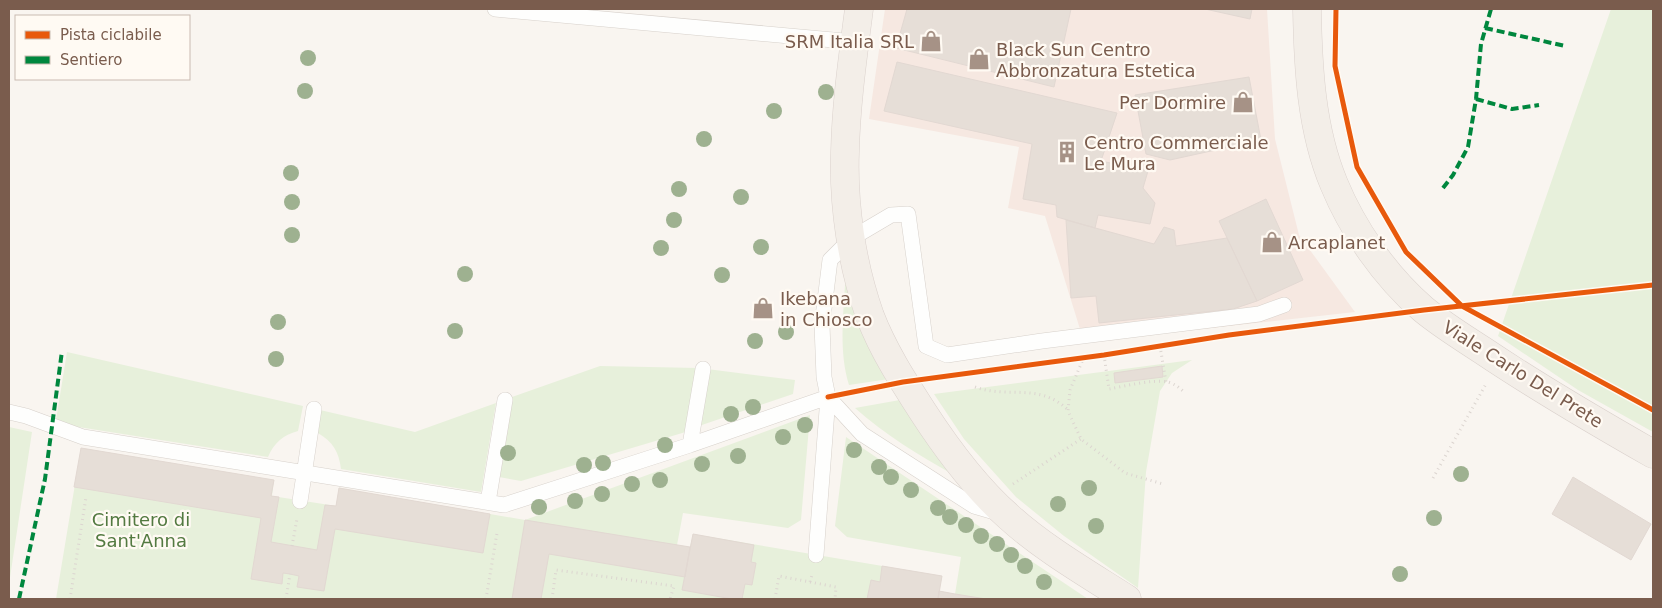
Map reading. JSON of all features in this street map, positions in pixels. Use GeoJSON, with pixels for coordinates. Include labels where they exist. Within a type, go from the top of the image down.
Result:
{"type":"FeatureCollection","features":[{"type":"Feature","properties":{"kind":"main road"},"geometry":{"type":"LineString","coordinates":[[859,9],[844,152],[845,183],[852,238],[864,294],[885,348],[903,382],[936,432],[966,472],[1000,508],[1031,535],[1127,599]]}},
{"type":"Feature","properties":{"kind":"main road","name":"Viale Carlo Del Prete"},"geometry":{"type":"LineString","coordinates":[[1307,9],[1308,55],[1314,106],[1323,150],[1333,183],[1357,230],[1388,273],[1424,310],[1499,362],[1653,454]]}},
{"type":"Feature","properties":{"kind":"lane"},"geometry":{"type":"LineString","coordinates":[[495,9],[855,42]]}},
{"type":"Feature","properties":{"kind":"lane"},"geometry":{"type":"LineString","coordinates":[[816,555],[828,396],[824,377],[822,325],[830,260],[852,238],[891,215],[908,214],[926,346],[947,355],[1042,341],[1259,314],[1284,304]]}},
{"type":"Feature","properties":{"kind":"lane"},"geometry":{"type":"LineString","coordinates":[[690,445],[703,369]]}},
{"type":"Feature","properties":{"kind":"lane"},"geometry":{"type":"LineString","coordinates":[[9,412],[26,416],[83,437],[504,505],[690,445],[828,396]]}},
{"type":"Feature","properties":{"kind":"lane"},"geometry":{"type":"LineString","coordinates":[[828,396],[862,434],[974,506],[1000,508]]}},
{"type":"Feature","properties":{"kind":"lane"},"geometry":{"type":"LineString","coordinates":[[488,502],[505,400]]}},
{"type":"Feature","properties":{"kind":"lane"},"geometry":{"type":"LineString","coordinates":[[300,500],[306,473],[314,409]]}},
{"type":"Feature","properties":{"kind":"path"},"geometry":{"type":"LineString","coordinates":[[1151,348],[1170,345]]}},
{"type":"Feature","properties":{"kind":"path"},"geometry":{"type":"LineString","coordinates":[[1160,346],[1166,382]]}},
{"type":"Feature","properties":{"kind":"path"},"geometry":{"type":"LineString","coordinates":[[1097,356],[1113,353]]}},
{"type":"Feature","properties":{"kind":"path"},"geometry":{"type":"LineString","coordinates":[[1104,354],[1109,389],[1166,382],[1178,386],[1185,393]]}},
{"type":"Feature","properties":{"kind":"path"},"geometry":{"type":"LineString","coordinates":[[1074,359],[1091,356]]}},
{"type":"Feature","properties":{"kind":"path"},"geometry":{"type":"LineString","coordinates":[[1068,411],[1070,390],[1084,357]]}},
{"type":"Feature","properties":{"kind":"path"},"geometry":{"type":"LineString","coordinates":[[1432,478],[1499,362]]}},
{"type":"Feature","properties":{"kind":"path"},"geometry":{"type":"LineString","coordinates":[[975,387],[988,392],[1031,392],[1060,402],[1068,411],[1082,439],[1125,473],[1163,484]]}},
{"type":"Feature","properties":{"kind":"path"},"geometry":{"type":"LineString","coordinates":[[1000,508],[1082,439]]}},
{"type":"Feature","properties":{"kind":"path"},"geometry":{"type":"LineString","coordinates":[[70,599],[86,497]]}},
{"type":"Feature","properties":{"kind":"path"},"geometry":{"type":"LineString","coordinates":[[292,546],[300,500]]}},
{"type":"Feature","properties":{"kind":"path"},"geometry":{"type":"LineString","coordinates":[[486,599],[496,533]]}},
{"type":"Feature","properties":{"kind":"path"},"geometry":{"type":"LineString","coordinates":[[810,582],[816,555]]}},
{"type":"Feature","properties":{"kind":"path"},"geometry":{"type":"LineString","coordinates":[[552,599],[556,570],[674,586],[670,599]]}},
{"type":"Feature","properties":{"kind":"path"},"geometry":{"type":"LineString","coordinates":[[286,599],[290,574]]}},
{"type":"Feature","properties":{"kind":"path"},"geometry":{"type":"LineString","coordinates":[[775,599],[779,576],[836,587],[835,599]]}},
{"type":"Feature","properties":{"kind":"shaded area"},"geometry":{"type":"Polygon","coordinates":[[[885,9],[1267,9],[1275,139],[1299,235],[1355,312],[1084,342],[1045,216],[1008,208],[1019,147],[869,119],[885,9]]]}},
{"type":"Feature","properties":{"kind":"green space"},"geometry":{"type":"Polygon","coordinates":[[[1611,9],[1653,9],[1653,432],[1578,390],[1498,336],[1611,9]]]}},
{"type":"Feature","properties":{"kind":"green space"},"geometry":{"type":"Polygon","coordinates":[[[851,281],[889,379],[849,385],[842,335],[845,285],[851,281]]]}},
{"type":"Feature","properties":{"kind":"green space"},"geometry":{"type":"Polygon","coordinates":[[[67,352],[303,406],[298,431],[280,440],[268,457],[72,426],[56,420],[67,352]]]}},
{"type":"Feature","properties":{"kind":"green space"},"geometry":{"type":"Polygon","coordinates":[[[1192,360],[1172,373],[1160,391],[1146,472],[1138,588],[1064,536],[1016,497],[964,439],[934,394],[1192,360]]]}},
{"type":"Feature","properties":{"kind":"green space"},"geometry":{"type":"Polygon","coordinates":[[[600,366],[698,368],[689,431],[521,481],[499,477],[512,397],[600,366]]]}},
{"type":"Feature","properties":{"kind":"green space"},"geometry":{"type":"Polygon","coordinates":[[[707,369],[795,380],[793,394],[699,426],[707,369]]]}},
{"type":"Feature","properties":{"kind":"green space"},"geometry":{"type":"Polygon","coordinates":[[[900,400],[954,475],[890,436],[855,408],[900,400]]]}},
{"type":"Feature","properties":{"kind":"green space"},"geometry":{"type":"Polygon","coordinates":[[[496,403],[481,492],[341,469],[339,457],[334,448],[328,440],[318,433],[320,410],[415,432],[496,403]]]}},
{"type":"Feature","properties":{"kind":"green space","name":"Cimitero di Sant'Anna"},"geometry":{"type":"Polygon","coordinates":[[[810,415],[801,520],[788,528],[683,513],[677,545],[690,547],[693,534],[942,576],[939,591],[955,594],[961,557],[847,537],[835,526],[846,437],[1088,599],[56,599],[81,448],[274,480],[272,496],[336,506],[339,488],[525,520],[810,415]]]}},
{"type":"Feature","properties":{"kind":"green space"},"geometry":{"type":"Polygon","coordinates":[[[9,427],[32,432],[9,584],[9,427]]]}},
{"type":"Feature","properties":{"kind":"building"},"geometry":{"type":"Polygon","coordinates":[[[907,9],[1071,9],[1054,87],[896,48],[907,9]]]}},
{"type":"Feature","properties":{"kind":"building"},"geometry":{"type":"Polygon","coordinates":[[[1205,9],[1252,9],[1250,19],[1205,9]]]}},
{"type":"Feature","properties":{"kind":"building","name":"Centro Commerciale Le Mura"},"geometry":{"type":"Polygon","coordinates":[[[897,62],[1117,113],[1101,161],[1148,171],[1143,188],[1155,203],[1150,224],[1098,215],[1095,228],[1057,217],[1056,205],[1023,199],[1032,144],[884,111],[897,62]]]}},
{"type":"Feature","properties":{"kind":"building"},"geometry":{"type":"Polygon","coordinates":[[[1249,77],[1261,140],[1170,160],[1146,154],[1135,95],[1249,77]]]}},
{"type":"Feature","properties":{"kind":"building"},"geometry":{"type":"Polygon","coordinates":[[[1266,199],[1303,280],[1257,301],[1219,221],[1266,199]]]}},
{"type":"Feature","properties":{"kind":"building"},"geometry":{"type":"Polygon","coordinates":[[[1066,220],[1154,244],[1164,227],[1174,230],[1176,246],[1227,238],[1257,301],[1233,309],[1099,323],[1096,296],[1071,298],[1066,220]]]}},
{"type":"Feature","properties":{"kind":"building"},"geometry":{"type":"Polygon","coordinates":[[[1162,366],[1163,377],[1115,383],[1114,373],[1162,366]]]}},
{"type":"Feature","properties":{"kind":"building"},"geometry":{"type":"Polygon","coordinates":[[[81,448],[274,480],[271,496],[279,497],[271,542],[317,550],[325,505],[336,506],[339,488],[490,514],[483,553],[335,529],[324,591],[297,587],[299,576],[290,574],[283,573],[282,584],[251,579],[261,518],[74,487],[81,448]]]}},
{"type":"Feature","properties":{"kind":"building"},"geometry":{"type":"Polygon","coordinates":[[[1573,477],[1651,524],[1631,560],[1552,514],[1573,477]]]}},
{"type":"Feature","properties":{"kind":"building"},"geometry":{"type":"Polygon","coordinates":[[[525,520],[690,547],[685,577],[549,554],[541,599],[512,599],[525,520]]]}},
{"type":"Feature","properties":{"kind":"building"},"geometry":{"type":"Polygon","coordinates":[[[693,534],[754,545],[751,562],[756,563],[752,585],[745,584],[742,599],[682,590],[693,534]]]}},
{"type":"Feature","properties":{"kind":"building"},"geometry":{"type":"Polygon","coordinates":[[[882,566],[942,576],[938,599],[867,599],[871,580],[880,582],[882,566]]]}},
{"type":"Feature","properties":{"kind":"building"},"geometry":{"type":"Polygon","coordinates":[[[939,591],[955,594],[986,599],[938,599],[939,591]]]}},
{"type":"Feature","properties":{"kind":"marked path"},"geometry":{"type":"LineString","coordinates":[[1443,188],[1453,175],[1468,147],[1476,99],[1481,44],[1491,9]]}},
{"type":"Feature","properties":{"kind":"marked path"},"geometry":{"type":"LineString","coordinates":[[1485,28],[1565,46]]}},
{"type":"Feature","properties":{"kind":"marked path"},"geometry":{"type":"LineString","coordinates":[[1476,99],[1512,109],[1539,105]]}},
{"type":"Feature","properties":{"kind":"marked path"},"geometry":{"type":"LineString","coordinates":[[19,599],[45,479],[62,351]]}},
{"type":"Feature","properties":{"kind":"cycle path"},"geometry":{"type":"LineString","coordinates":[[1336,9],[1335,66],[1357,167],[1406,252],[1462,306],[1653,410]]}},
{"type":"Feature","properties":{"kind":"cycle path"},"geometry":{"type":"LineString","coordinates":[[828,397],[903,382],[1104,355],[1229,335],[1424,310],[1653,285]]}},
{"type":"Feature","properties":{"kind":"place","name":"SRM Italia SRL"},"geometry":{"type":"Point","coordinates":[931,41]}},
{"type":"Feature","properties":{"kind":"place","name":"Black Sun Centro Abbronzatura Estetica"},"geometry":{"type":"Point","coordinates":[979,59]}},
{"type":"Feature","properties":{"kind":"place","name":"Per Dormire"},"geometry":{"type":"Point","coordinates":[1243,102]}},
{"type":"Feature","properties":{"kind":"place","name":"Centro Commerciale Le Mura"},"geometry":{"type":"Point","coordinates":[1067,152]}},
{"type":"Feature","properties":{"kind":"place","name":"Arcaplanet"},"geometry":{"type":"Point","coordinates":[1272,242]}},
{"type":"Feature","properties":{"kind":"place","name":"Ikebana in Chiosco"},"geometry":{"type":"Point","coordinates":[763,308]}}]}
